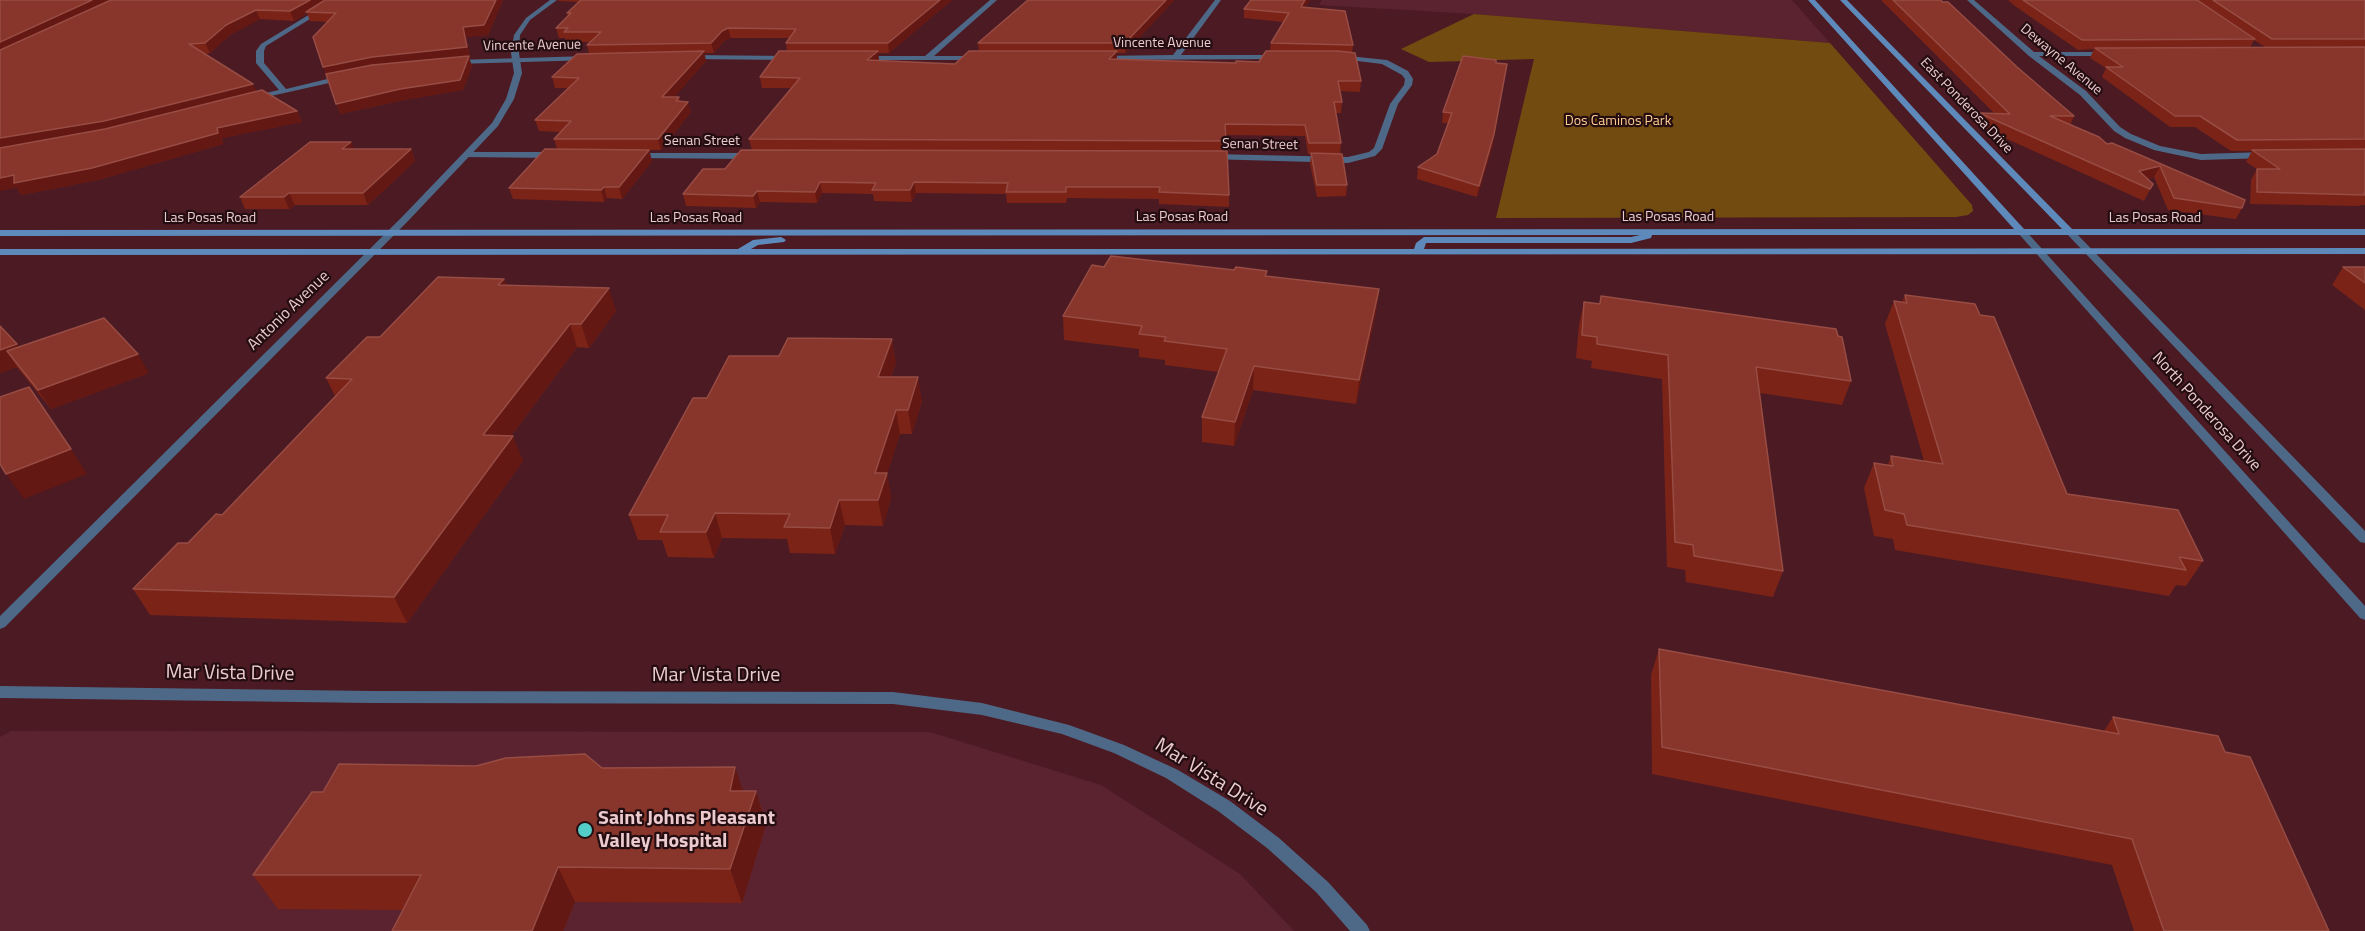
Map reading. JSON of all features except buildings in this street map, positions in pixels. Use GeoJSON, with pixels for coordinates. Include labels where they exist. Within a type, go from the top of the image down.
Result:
{"type":"FeatureCollection","features":[{"type":"Feature","properties":{"kind":"main road"},"geometry":{"type":"LineString","coordinates":[[1811,0],[2021,231]]}},
{"type":"Feature","properties":{"kind":"main road","name":"East Ponderosa Drive"},"geometry":{"type":"LineString","coordinates":[[1843,0],[2069,231]]}},
{"type":"Feature","properties":{"kind":"main road"},"geometry":{"type":"LineString","coordinates":[[1419,252],[1419,245],[1424,240],[1631,240],[1667,231]]}},
{"type":"Feature","properties":{"kind":"main road"},"geometry":{"type":"LineString","coordinates":[[740,252],[756,243],[768,240],[966,240],[994,232]]}},
{"type":"Feature","properties":{"kind":"main road","name":"Las Posas Road"},"geometry":{"type":"LineString","coordinates":[[0,233],[2365,232]]}},
{"type":"Feature","properties":{"kind":"main road","name":"Las Posas Road"},"geometry":{"type":"LineString","coordinates":[[0,252],[2365,251]]}},
{"type":"Feature","properties":{"kind":"street"},"geometry":{"type":"LineString","coordinates":[[284,91],[260,63],[260,51],[263,45],[338,0]]}},
{"type":"Feature","properties":{"kind":"street","name":"Antonio Avenue"},"geometry":{"type":"LineString","coordinates":[[0,624],[468,155],[495,124],[510,99],[518,73],[515,45],[522,26],[554,0]]}},
{"type":"Feature","properties":{"kind":"street"},"geometry":{"type":"LineString","coordinates":[[927,58],[994,0]]}},
{"type":"Feature","properties":{"kind":"street"},"geometry":{"type":"LineString","coordinates":[[1175,58],[1218,0]]}},
{"type":"Feature","properties":{"kind":"street","name":"Dewayne Avenue"},"geometry":{"type":"LineString","coordinates":[[1970,0],[2032,54],[2083,93],[2117,129],[2141,142],[2169,152],[2201,157],[2281,155]]}},
{"type":"Feature","properties":{"kind":"street"},"geometry":{"type":"LineString","coordinates":[[2032,54],[2114,54]]}},
{"type":"Feature","properties":{"kind":"street","name":"Vincente Avenue"},"geometry":{"type":"LineString","coordinates":[[1092,58],[1291,57]]}},
{"type":"Feature","properties":{"kind":"street","name":"Senan Street"},"geometry":{"type":"LineString","coordinates":[[1202,157],[1348,160],[1372,154],[1378,149],[1394,104],[1408,85],[1409,79],[1397,67],[1374,60],[1337,57]]}},
{"type":"Feature","properties":{"kind":"street","name":"Vincente Avenue"},"geometry":{"type":"LineString","coordinates":[[442,63],[596,58]]}},
{"type":"Feature","properties":{"kind":"street"},"geometry":{"type":"LineString","coordinates":[[676,58],[802,58]]}},
{"type":"Feature","properties":{"kind":"street"},"geometry":{"type":"LineString","coordinates":[[859,58],[986,58]]}},
{"type":"Feature","properties":{"kind":"street"},"geometry":{"type":"LineString","coordinates":[[249,100],[355,75]]}},
{"type":"Feature","properties":{"kind":"street"},"geometry":{"type":"LineString","coordinates":[[468,155],[562,155]]}},
{"type":"Feature","properties":{"kind":"street","name":"Senan Street"},"geometry":{"type":"LineString","coordinates":[[622,156],[764,156]]}},
{"type":"Feature","properties":{"kind":"street","name":"North Ponderosa Drive"},"geometry":{"type":"LineString","coordinates":[[2021,231],[2365,615]]}},
{"type":"Feature","properties":{"kind":"street","name":"North Ponderosa Drive"},"geometry":{"type":"LineString","coordinates":[[2069,231],[2365,539]]}},
{"type":"Feature","properties":{"kind":"street","name":"Mar Vista Drive"},"geometry":{"type":"LineString","coordinates":[[0,693],[372,697],[893,698],[982,708],[1064,729],[1119,749],[1172,774],[1224,806],[1274,843],[1322,886],[1361,931]]}},
{"type":"Feature","properties":{"kind":"shaded area"},"geometry":{"type":"Polygon","coordinates":[[[1322,0],[1792,0],[1830,43],[1474,14],[1319,5],[1322,0]]]}},
{"type":"Feature","properties":{"kind":"shaded area","name":"Saint Johns Pleasant Valley Hospital"},"geometry":{"type":"Polygon","coordinates":[[[11,731],[930,732],[1101,785],[1240,874],[1294,931],[0,931],[0,737],[11,731]]]}},
{"type":"Feature","properties":{"kind":"green space","name":"Dos Caminos Park"},"geometry":{"type":"Polygon","coordinates":[[[1474,14],[1830,43],[1972,205],[1973,211],[1968,215],[1956,217],[1496,218],[1534,59],[1429,62],[1401,49],[1474,14]]]}},
{"type":"Feature","properties":{"kind":"place","name":"Saint Johns Pleasant Valley Hospital"},"geometry":{"type":"Point","coordinates":[585,830]}}]}
